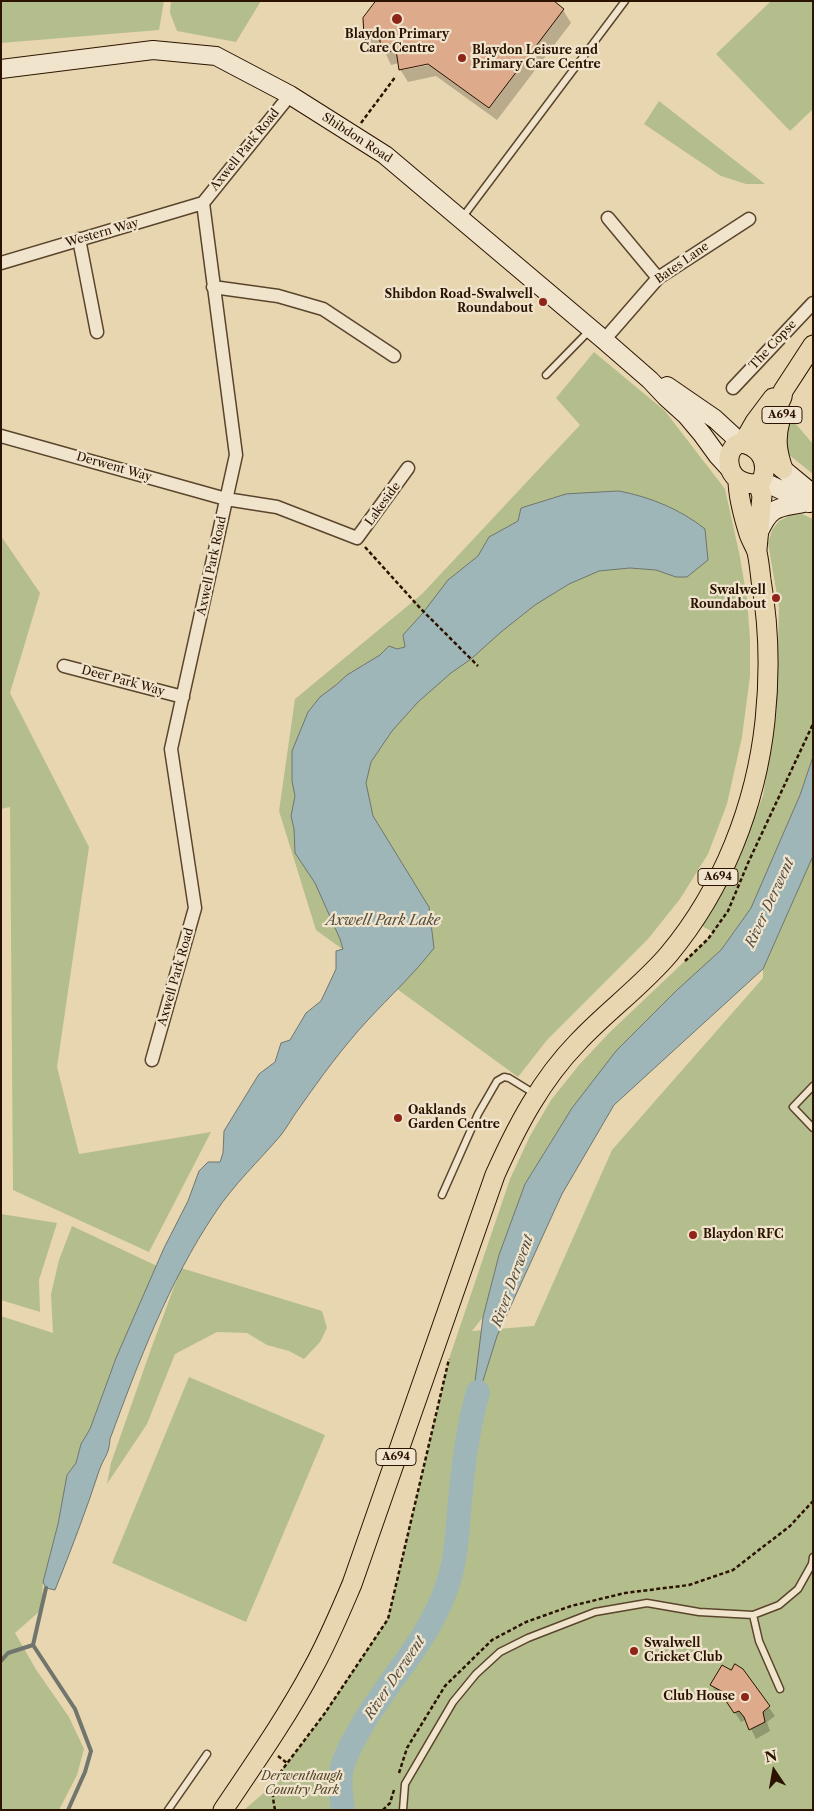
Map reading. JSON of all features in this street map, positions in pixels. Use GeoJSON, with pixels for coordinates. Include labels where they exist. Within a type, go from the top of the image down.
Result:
{"type":"FeatureCollection","features":[{"type":"Feature","properties":{"kind":"main road","name":"Shibdon Road"},"geometry":{"type":"LineString","coordinates":[[1,68],[154,50],[216,56],[290,94],[385,155],[597,334],[650,380],[686,415],[734,474]]}},
{"type":"Feature","properties":{"kind":"main road","name":"A694"},"geometry":{"type":"LineString","coordinates":[[228,1808],[314,1667],[352,1584],[495,1174],[514,1134],[536,1095],[578,1042],[654,970],[677,943],[711,890],[738,832],[750,798],[758,766],[767,698],[767,626],[757,552],[762,496],[760,482],[765,468],[762,455],[769,425],[783,391],[813,345]]}},
{"type":"Feature","properties":{"kind":"main road","name":"A694"},"geometry":{"type":"LineString","coordinates":[[783,468],[777,451],[777,432],[799,379],[799,364]]}},
{"type":"Feature","properties":{"kind":"main road","name":"Shibdon Road"},"geometry":{"type":"LineString","coordinates":[[650,380],[664,384],[715,419],[742,443]]}},
{"type":"Feature","properties":{"kind":"main road","name":"A694"},"geometry":{"type":"LineString","coordinates":[[757,552],[749,535],[734,474],[734,446],[742,443],[776,394],[783,391]]}},
{"type":"Feature","properties":{"kind":"main road"},"geometry":{"type":"LineString","coordinates":[[715,419],[753,425]]}},
{"type":"Feature","properties":{"kind":"main road"},"geometry":{"type":"LineString","coordinates":[[742,443],[783,468],[811,500]]}},
{"type":"Feature","properties":{"kind":"main road"},"geometry":{"type":"LineString","coordinates":[[734,474],[811,500]]}},
{"type":"Feature","properties":{"kind":"main road"},"geometry":{"type":"LineString","coordinates":[[760,532],[764,522],[773,510],[811,500]]}},
{"type":"Feature","properties":{"kind":"street","name":"Axwell Park Road"},"geometry":{"type":"LineString","coordinates":[[152,1060],[195,908],[171,749],[236,455],[203,203],[290,94]]}},
{"type":"Feature","properties":{"kind":"street","name":"Western Way"},"geometry":{"type":"LineString","coordinates":[[1,262],[203,203]]}},
{"type":"Feature","properties":{"kind":"street"},"geometry":{"type":"LineString","coordinates":[[608,218],[658,278]]}},
{"type":"Feature","properties":{"kind":"street","name":"Bates Lane"},"geometry":{"type":"LineString","coordinates":[[597,334],[658,278],[749,219]]}},
{"type":"Feature","properties":{"kind":"street"},"geometry":{"type":"LineString","coordinates":[[79,239],[98,332]]}},
{"type":"Feature","properties":{"kind":"street"},"geometry":{"type":"LineString","coordinates":[[214,287],[278,296],[323,309],[394,356]]}},
{"type":"Feature","properties":{"kind":"street","name":"The Copse"},"geometry":{"type":"LineString","coordinates":[[733,388],[813,303]]}},
{"type":"Feature","properties":{"kind":"street","name":"Derwent Way"},"geometry":{"type":"LineString","coordinates":[[1,436],[226,499],[277,507],[357,538]]}},
{"type":"Feature","properties":{"kind":"street","name":"Lakeside"},"geometry":{"type":"LineString","coordinates":[[357,538],[408,468]]}},
{"type":"Feature","properties":{"kind":"street","name":"Deer Park Way"},"geometry":{"type":"LineString","coordinates":[[64,666],[183,697]]}},
{"type":"Feature","properties":{"kind":"lane"},"geometry":{"type":"LineString","coordinates":[[461,219],[625,1]]}},
{"type":"Feature","properties":{"kind":"lane"},"geometry":{"type":"LineString","coordinates":[[546,375],[597,334]]}},
{"type":"Feature","properties":{"kind":"lane"},"geometry":{"type":"LineString","coordinates":[[442,1195],[475,1121],[498,1081],[504,1077],[509,1078],[536,1095]]}},
{"type":"Feature","properties":{"kind":"lane"},"geometry":{"type":"LineString","coordinates":[[813,1086],[793,1107],[813,1128]]}},
{"type":"Feature","properties":{"kind":"lane"},"geometry":{"type":"LineString","coordinates":[[403,1810],[405,1784],[453,1702],[476,1674],[500,1652],[528,1638],[595,1612],[647,1603],[699,1612],[753,1614],[779,1606],[798,1589],[812,1564],[813,1558]]}},
{"type":"Feature","properties":{"kind":"lane"},"geometry":{"type":"LineString","coordinates":[[753,1614],[759,1641],[780,1689]]}},
{"type":"Feature","properties":{"kind":"lane"},"geometry":{"type":"LineString","coordinates":[[168,1810],[207,1754]]}},
{"type":"Feature","properties":{"kind":"path"},"geometry":{"type":"LineString","coordinates":[[352,134],[396,76]]}},
{"type":"Feature","properties":{"kind":"path"},"geometry":{"type":"LineString","coordinates":[[357,538],[420,608],[478,666]]}},
{"type":"Feature","properties":{"kind":"path"},"geometry":{"type":"LineString","coordinates":[[680,966],[708,939],[728,911],[748,863],[813,724]]}},
{"type":"Feature","properties":{"kind":"path"},"geometry":{"type":"LineString","coordinates":[[275,1810],[273,1796],[276,1778],[325,1713],[388,1619],[450,1356]]}},
{"type":"Feature","properties":{"kind":"path"},"geometry":{"type":"LineString","coordinates":[[397,1779],[407,1748],[445,1686],[492,1640],[526,1622],[571,1606],[625,1592],[689,1585],[733,1570],[790,1526],[813,1501]]}},
{"type":"Feature","properties":{"kind":"path"},"geometry":{"type":"LineString","coordinates":[[383,1810],[390,1803],[395,1786]]}},
{"type":"Feature","properties":{"kind":"green space"},"geometry":{"type":"Polygon","coordinates":[[[1,1],[164,1],[159,30],[1,43],[1,1]]]}},
{"type":"Feature","properties":{"kind":"green space"},"geometry":{"type":"Polygon","coordinates":[[[171,1],[261,1],[236,42],[177,31],[170,13],[171,1]]]}},
{"type":"Feature","properties":{"kind":"green space"},"geometry":{"type":"Polygon","coordinates":[[[771,1],[813,1],[813,109],[790,131],[716,54],[771,1]]]}},
{"type":"Feature","properties":{"kind":"green space"},"geometry":{"type":"Polygon","coordinates":[[[659,101],[765,184],[746,184],[721,176],[644,124],[659,101]]]}},
{"type":"Feature","properties":{"kind":"green space"},"geometry":{"type":"Polygon","coordinates":[[[594,352],[665,411],[725,489],[747,599],[750,676],[742,737],[727,804],[708,854],[680,899],[648,939],[547,1040],[518,1077],[316,930],[279,811],[295,699],[422,594],[580,425],[556,398],[594,352]]]}},
{"type":"Feature","properties":{"kind":"green space"},"geometry":{"type":"Polygon","coordinates":[[[795,423],[813,444],[813,474],[788,454],[784,448],[787,424],[795,423]]]}},
{"type":"Feature","properties":{"kind":"green space","name":"Derwenthaugh Country Park"},"geometry":{"type":"Polygon","coordinates":[[[802,514],[813,519],[813,757],[800,795],[751,908],[721,950],[572,1108],[525,1184],[499,1255],[483,1317],[472,1331],[534,1326],[612,1150],[763,978],[763,969],[813,855],[813,1810],[244,1810],[274,1784],[276,1778],[325,1713],[388,1619],[450,1356],[510,1179],[530,1136],[551,1100],[579,1065],[609,1033],[708,939],[713,932],[700,925],[737,859],[763,796],[776,717],[779,607],[768,543],[772,530],[779,521],[791,515],[802,514]]]}},
{"type":"Feature","properties":{"kind":"green space"},"geometry":{"type":"Polygon","coordinates":[[[1,536],[40,593],[10,693],[89,847],[57,1067],[79,1154],[211,1132],[149,1252],[13,1190],[10,807],[1,809],[1,536]]]}},
{"type":"Feature","properties":{"kind":"green space"},"geometry":{"type":"Polygon","coordinates":[[[1,1214],[57,1223],[39,1280],[40,1312],[1,1300],[1,1214]]]}},
{"type":"Feature","properties":{"kind":"green space"},"geometry":{"type":"Polygon","coordinates":[[[72,1226],[157,1266],[116,1358],[90,1429],[81,1444],[76,1463],[67,1475],[58,1524],[43,1582],[41,1610],[15,1633],[37,1671],[69,1717],[84,1749],[77,1775],[59,1810],[1,1810],[1,1316],[53,1333],[51,1294],[59,1260],[72,1226]]]}},
{"type":"Feature","properties":{"kind":"green space"},"geometry":{"type":"Polygon","coordinates":[[[181,1268],[322,1311],[327,1328],[320,1342],[304,1359],[289,1351],[267,1345],[247,1333],[217,1332],[175,1354],[147,1424],[107,1484],[111,1463],[181,1268]]]}},
{"type":"Feature","properties":{"kind":"green space"},"geometry":{"type":"Polygon","coordinates":[[[189,1377],[325,1435],[246,1622],[112,1563],[189,1377]]]}},
{"type":"Feature","properties":{"kind":"water","name":"Axwell Park Lake"},"geometry":{"type":"Polygon","coordinates":[[[619,491],[664,505],[685,515],[705,529],[708,560],[687,577],[676,577],[656,570],[630,568],[599,571],[569,584],[535,605],[418,702],[392,731],[371,762],[366,783],[373,816],[429,907],[434,948],[341,1052],[297,1110],[281,1135],[222,1202],[198,1240],[169,1295],[132,1381],[55,1590],[46,1588],[43,1582],[58,1524],[67,1475],[76,1463],[81,1444],[90,1429],[116,1358],[164,1248],[188,1201],[199,1171],[208,1162],[220,1162],[223,1153],[224,1131],[259,1074],[275,1062],[281,1043],[290,1040],[306,1013],[321,1001],[336,969],[336,951],[343,949],[315,883],[295,853],[294,829],[291,816],[295,796],[292,781],[292,751],[308,712],[320,697],[347,675],[380,655],[389,646],[397,649],[405,647],[403,635],[448,580],[478,556],[489,537],[518,521],[521,508],[566,494],[619,491]]]}},
{"type":"Feature","properties":{"kind":"water"},"geometry":{"type":"Polygon","coordinates":[[[813,757],[813,856],[763,969],[614,1105],[562,1194],[497,1336],[470,1422],[483,1317],[499,1255],[525,1184],[572,1108],[616,1051],[677,990],[721,950],[751,908],[800,795],[813,757]]]}},
{"type":"Feature","properties":{"kind":"building","name":"Blaydon Leisure and Primary Care Centre"},"geometry":{"type":"Polygon","coordinates":[[[376,1],[554,1],[564,9],[489,108],[428,64],[399,70],[396,50],[382,53],[379,35],[364,37],[363,18],[376,1]]]}},
{"type":"Feature","properties":{"kind":"building","name":"Club House"},"geometry":{"type":"Polygon","coordinates":[[[735,1664],[743,1669],[770,1706],[763,1712],[765,1722],[749,1730],[744,1717],[739,1711],[734,1713],[724,1698],[728,1697],[725,1693],[710,1685],[722,1665],[731,1670],[735,1664]]]}},
{"type":"Feature","properties":{"kind":"waterway","name":"River Derwent"},"geometry":{"type":"LineString","coordinates":[[343,1810],[341,1778],[347,1752],[372,1710],[429,1626],[450,1577],[457,1541],[465,1454],[478,1392]]}},
{"type":"Feature","properties":{"kind":"waterway"},"geometry":{"type":"LineString","coordinates":[[46,1588],[33,1645],[75,1709],[91,1751],[85,1772],[68,1810]]}},
{"type":"Feature","properties":{"kind":"waterway"},"geometry":{"type":"LineString","coordinates":[[1,1661],[8,1653],[33,1645]]}},
{"type":"Feature","properties":{"kind":"place","name":"Blaydon Primary Care Centre"},"geometry":{"type":"Point","coordinates":[397,19]}},
{"type":"Feature","properties":{"kind":"place","name":"Blaydon Leisure and Primary Care Centre"},"geometry":{"type":"Point","coordinates":[462,58]}},
{"type":"Feature","properties":{"kind":"place","name":"Shibdon Road-Swalwell Roundabout"},"geometry":{"type":"Point","coordinates":[543,302]}},
{"type":"Feature","properties":{"kind":"place","name":"Swalwell Roundabout"},"geometry":{"type":"Point","coordinates":[776,598]}},
{"type":"Feature","properties":{"kind":"place","name":"Oaklands Garden Centre"},"geometry":{"type":"Point","coordinates":[398,1118]}},
{"type":"Feature","properties":{"kind":"place","name":"Blaydon RFC"},"geometry":{"type":"Point","coordinates":[693,1235]}},
{"type":"Feature","properties":{"kind":"place","name":"Swalwell Cricket Club"},"geometry":{"type":"Point","coordinates":[634,1651]}},
{"type":"Feature","properties":{"kind":"place","name":"Club House"},"geometry":{"type":"Point","coordinates":[745,1697]}}]}
